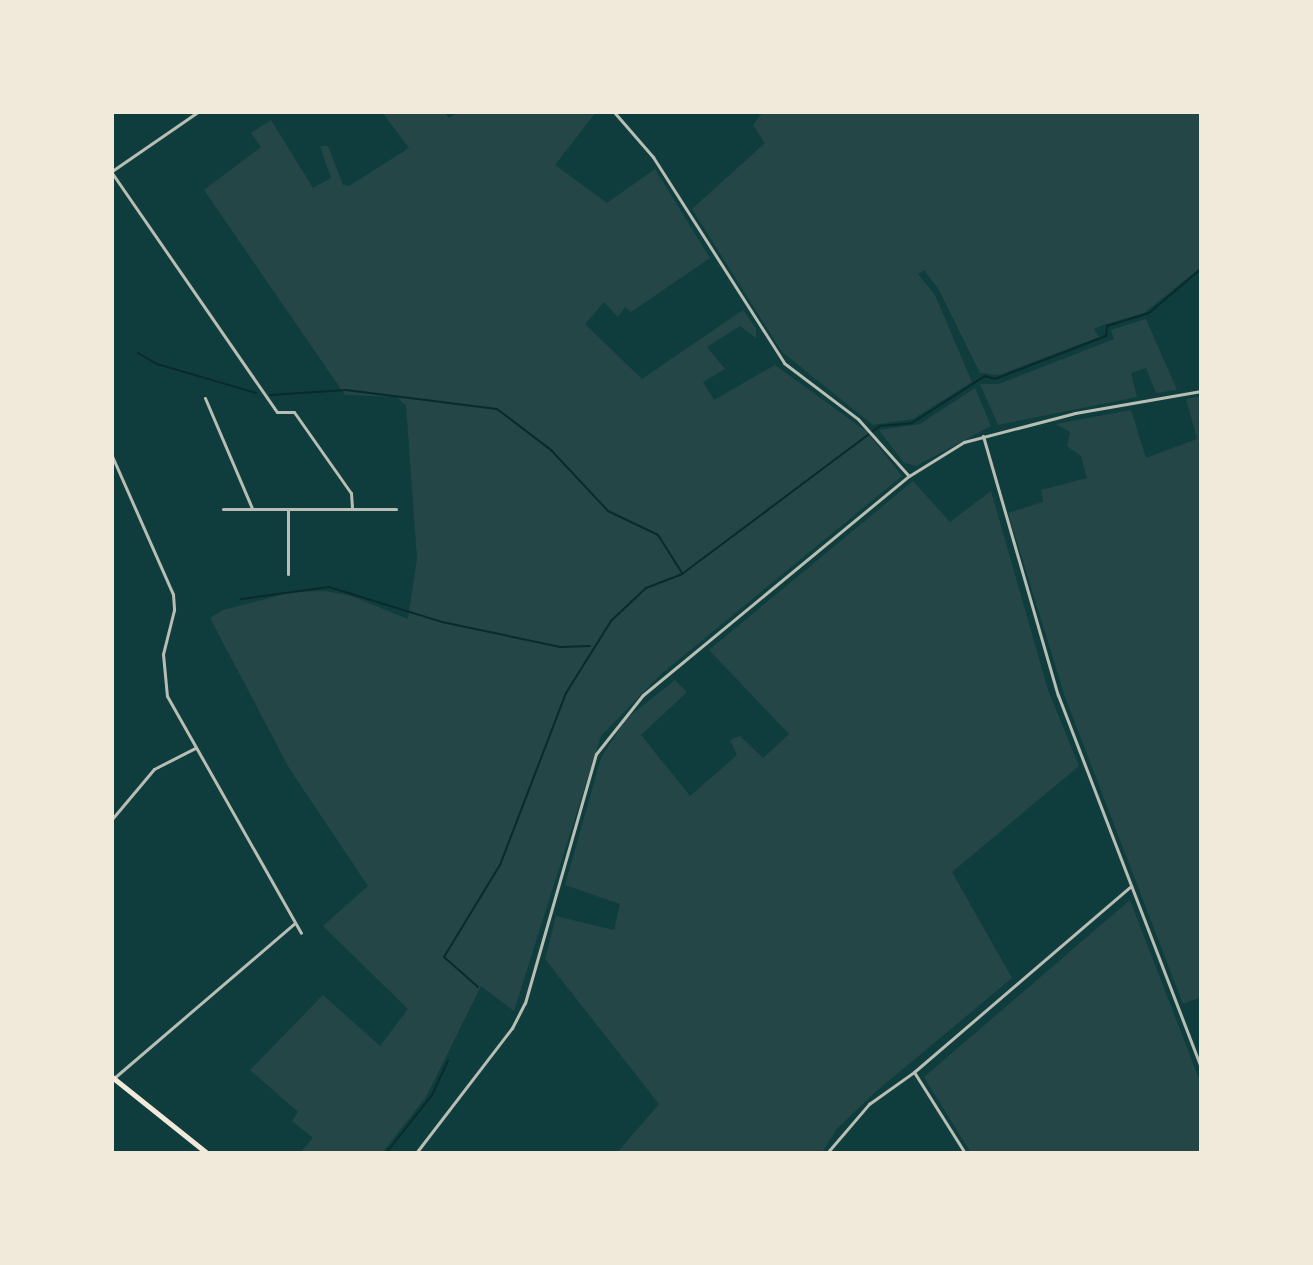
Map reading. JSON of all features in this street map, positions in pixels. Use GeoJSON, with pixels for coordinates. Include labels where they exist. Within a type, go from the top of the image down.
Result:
{"type":"FeatureCollection","features":[{"type":"Feature","properties":{"kind":"main road"},"geometry":{"type":"LineString","coordinates":[[113,1077],[207,1153]]}},
{"type":"Feature","properties":{"kind":"street"},"geometry":{"type":"LineString","coordinates":[[198,112],[112,172],[277,412],[294,412],[351,493],[352,509]]}},
{"type":"Feature","properties":{"kind":"street"},"geometry":{"type":"LineString","coordinates":[[614,112],[653,157],[784,363],[858,419],[909,476]]}},
{"type":"Feature","properties":{"kind":"street"},"geometry":{"type":"LineString","coordinates":[[416,1153],[512,1028],[525,1003],[580,803],[606,736],[643,695],[909,476],[983,435],[1201,391]]}},
{"type":"Feature","properties":{"kind":"street"},"geometry":{"type":"LineString","coordinates":[[205,398],[253,509]]}},
{"type":"Feature","properties":{"kind":"street"},"geometry":{"type":"LineString","coordinates":[[983,435],[1058,695],[1201,1067]]}},
{"type":"Feature","properties":{"kind":"street"},"geometry":{"type":"LineString","coordinates":[[112,456],[173,594],[163,674],[167,696],[301,933]]}},
{"type":"Feature","properties":{"kind":"street"},"geometry":{"type":"LineString","coordinates":[[223,509],[396,509]]}},
{"type":"Feature","properties":{"kind":"street"},"geometry":{"type":"LineString","coordinates":[[288,509],[288,574]]}},
{"type":"Feature","properties":{"kind":"street"},"geometry":{"type":"LineString","coordinates":[[112,819],[154,769],[195,748]]}},
{"type":"Feature","properties":{"kind":"street"},"geometry":{"type":"LineString","coordinates":[[827,1153],[869,1104],[914,1072],[1131,886]]}},
{"type":"Feature","properties":{"kind":"street"},"geometry":{"type":"LineString","coordinates":[[113,1077],[295,923]]}},
{"type":"Feature","properties":{"kind":"street"},"geometry":{"type":"LineString","coordinates":[[914,1072],[965,1153]]}},
{"type":"Feature","properties":{"kind":"shaded area"},"geometry":{"type":"Polygon","coordinates":[[[382,112],[444,112],[449,118],[460,112],[596,112],[555,165],[607,203],[655,169],[710,258],[631,312],[625,307],[618,317],[604,302],[585,324],[642,379],[743,310],[756,328],[756,338],[740,326],[707,347],[725,369],[703,382],[714,400],[775,365],[866,431],[902,476],[660,675],[601,736],[514,1011],[481,986],[426,1097],[382,1153],[300,1153],[313,1138],[292,1121],[298,1112],[250,1070],[323,995],[380,1046],[408,1009],[323,926],[368,886],[289,768],[210,618],[223,610],[292,592],[325,591],[352,596],[408,619],[417,559],[406,405],[396,397],[345,395],[204,190],[261,147],[251,133],[271,120],[313,188],[331,178],[320,146],[328,146],[343,185],[349,186],[409,148],[382,112]]]}},
{"type":"Feature","properties":{"kind":"shaded area"},"geometry":{"type":"Polygon","coordinates":[[[763,112],[1201,112],[1201,267],[1144,313],[1103,325],[1094,329],[1099,337],[999,375],[980,373],[939,290],[924,270],[918,274],[935,295],[972,382],[913,419],[873,425],[782,352],[692,209],[765,143],[753,125],[763,112]]]}},
{"type":"Feature","properties":{"kind":"shaded area"},"geometry":{"type":"Polygon","coordinates":[[[1146,319],[1177,390],[1156,393],[1146,368],[1131,373],[1137,397],[998,425],[980,384],[999,384],[1114,339],[1111,330],[1146,319]]]}},
{"type":"Feature","properties":{"kind":"shaded area"},"geometry":{"type":"Polygon","coordinates":[[[975,388],[991,426],[916,466],[904,463],[879,430],[920,424],[975,388]]]}},
{"type":"Feature","properties":{"kind":"shaded area"},"geometry":{"type":"Polygon","coordinates":[[[1201,396],[1201,997],[1183,1004],[1065,697],[1008,513],[1043,502],[1041,490],[1087,478],[1081,456],[1067,446],[1070,432],[1056,424],[1131,410],[1146,458],[1197,439],[1186,399],[1201,396]]]}},
{"type":"Feature","properties":{"kind":"shaded area"},"geometry":{"type":"Polygon","coordinates":[[[913,481],[950,522],[991,491],[1048,690],[1079,766],[952,872],[1012,978],[873,1094],[836,1130],[822,1153],[617,1153],[659,1104],[545,959],[556,916],[614,930],[620,904],[565,885],[601,758],[626,719],[675,680],[687,692],[641,735],[690,796],[737,755],[730,740],[740,736],[763,758],[789,734],[709,650],[913,481]]]}},
{"type":"Feature","properties":{"kind":"shaded area"},"geometry":{"type":"Polygon","coordinates":[[[1130,900],[1201,1084],[1201,1153],[971,1153],[924,1077],[1130,900]]]}},
{"type":"Feature","properties":{"kind":"waterway"},"geometry":{"type":"LineString","coordinates":[[478,987],[444,957],[500,865],[566,693],[611,621],[646,588],[682,574],[880,426],[912,423],[985,376],[995,379],[1106,336],[1107,326],[1149,313],[1201,269]]}},
{"type":"Feature","properties":{"kind":"waterway"},"geometry":{"type":"LineString","coordinates":[[138,353],[157,364],[256,393]]}},
{"type":"Feature","properties":{"kind":"waterway"},"geometry":{"type":"LineString","coordinates":[[270,395],[346,390],[497,409],[551,450],[608,511],[658,535],[682,573]]}},
{"type":"Feature","properties":{"kind":"waterway"},"geometry":{"type":"LineString","coordinates":[[241,599],[329,587],[442,622],[561,647],[590,646]]}},
{"type":"Feature","properties":{"kind":"waterway"},"geometry":{"type":"LineString","coordinates":[[386,1153],[432,1095],[448,1060]]}}]}
